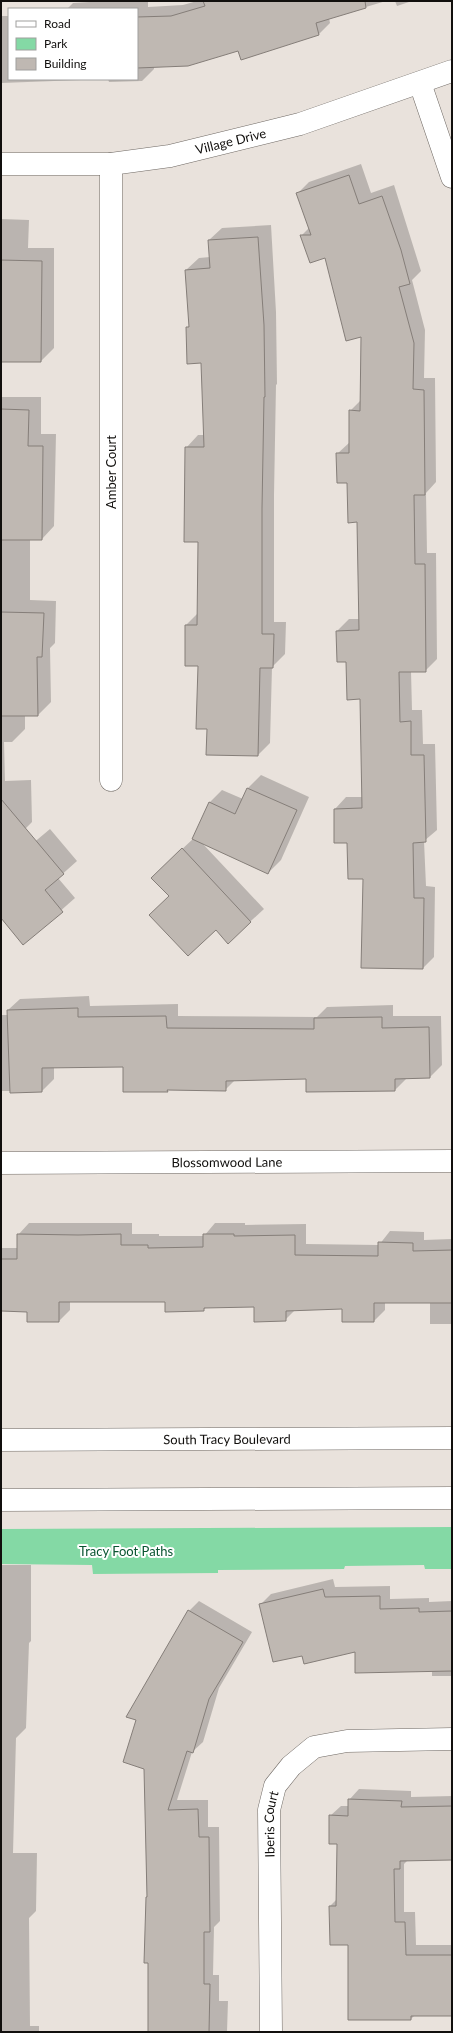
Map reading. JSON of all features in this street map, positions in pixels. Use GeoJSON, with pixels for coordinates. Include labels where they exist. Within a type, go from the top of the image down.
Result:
{"type":"FeatureCollection","features":[{"type":"Feature","properties":{"kind":"street","name":"Village Drive"},"geometry":{"type":"LineString","coordinates":[[1,164],[111,164],[170,156],[300,124],[452,71]]}},
{"type":"Feature","properties":{"kind":"street"},"geometry":{"type":"LineString","coordinates":[[420,83],[452,177]]}},
{"type":"Feature","properties":{"kind":"street","name":"Amber Court"},"geometry":{"type":"LineString","coordinates":[[111,164],[111,780]]}},
{"type":"Feature","properties":{"kind":"street","name":"Blossomwood Lane"},"geometry":{"type":"LineString","coordinates":[[1,1163],[452,1161]]}},
{"type":"Feature","properties":{"kind":"street","name":"South Tracy Boulevard"},"geometry":{"type":"LineString","coordinates":[[1,1440],[452,1438]]}},
{"type":"Feature","properties":{"kind":"street"},"geometry":{"type":"LineString","coordinates":[[1,1500],[452,1498]]}},
{"type":"Feature","properties":{"kind":"street","name":"Iberis Court"},"geometry":{"type":"LineString","coordinates":[[271,2032],[269,1810],[275,1786],[291,1766],[314,1747],[346,1741],[452,1739]]}},
{"type":"Feature","properties":{"kind":"green space","name":"Tracy Foot Paths"},"geometry":{"type":"Polygon","coordinates":[[[452,1527],[452,1569],[425,1569],[424,1565],[345,1566],[344,1569],[218,1570],[218,1573],[93,1574],[92,1565],[1,1564],[1,1529],[452,1527]]]}},
{"type":"Feature","properties":{"kind":"building"},"geometry":{"type":"Polygon","coordinates":[[[203,1],[365,1],[366,8],[316,23],[319,35],[241,60],[238,51],[188,66],[138,68],[138,17],[171,16],[205,6],[203,1]]]}},
{"type":"Feature","properties":{"kind":"building"},"geometry":{"type":"Polygon","coordinates":[[[349,175],[359,204],[382,196],[401,250],[410,284],[399,287],[414,343],[413,389],[424,390],[425,495],[414,495],[415,564],[425,564],[426,672],[399,672],[400,722],[411,721],[411,755],[424,755],[426,842],[413,843],[414,898],[424,898],[423,969],[361,968],[363,879],[348,879],[347,843],[334,843],[334,809],[362,808],[360,699],[347,700],[346,662],[337,662],[336,631],[359,630],[357,522],[348,523],[347,483],[337,483],[336,453],[349,453],[349,410],[360,411],[361,337],[346,341],[325,258],[310,263],[300,235],[311,235],[296,193],[349,175]]]}},
{"type":"Feature","properties":{"kind":"building"},"geometry":{"type":"Polygon","coordinates":[[[258,237],[264,325],[265,397],[262,508],[262,634],[274,634],[273,668],[260,668],[258,756],[206,755],[207,729],[196,729],[198,666],[185,666],[185,625],[197,625],[198,542],[184,542],[185,447],[204,447],[201,363],[187,364],[186,327],[189,327],[185,270],[210,268],[208,240],[258,237]]]}},
{"type":"Feature","properties":{"kind":"building"},"geometry":{"type":"Polygon","coordinates":[[[1,260],[42,261],[41,362],[1,362],[1,260]]]}},
{"type":"Feature","properties":{"kind":"building"},"geometry":{"type":"Polygon","coordinates":[[[1,409],[29,410],[28,446],[43,446],[42,540],[1,540],[1,409]]]}},
{"type":"Feature","properties":{"kind":"building"},"geometry":{"type":"Polygon","coordinates":[[[1,612],[44,613],[42,657],[37,657],[38,716],[1,716],[1,612]]]}},
{"type":"Feature","properties":{"kind":"building"},"geometry":{"type":"Polygon","coordinates":[[[247,788],[297,810],[268,874],[192,839],[209,802],[235,814],[247,788]]]}},
{"type":"Feature","properties":{"kind":"building"},"geometry":{"type":"Polygon","coordinates":[[[1,799],[64,874],[45,890],[63,912],[23,945],[1,918],[1,799]]]}},
{"type":"Feature","properties":{"kind":"building"},"geometry":{"type":"Polygon","coordinates":[[[182,848],[251,922],[228,944],[216,930],[188,956],[149,915],[169,896],[151,878],[182,848]]]}},
{"type":"Feature","properties":{"kind":"building"},"geometry":{"type":"Polygon","coordinates":[[[78,1008],[78,1017],[166,1016],[167,1028],[314,1029],[314,1018],[382,1017],[382,1028],[429,1027],[430,1078],[395,1079],[395,1091],[306,1092],[306,1079],[226,1081],[226,1091],[167,1090],[168,1092],[123,1092],[123,1067],[42,1068],[42,1092],[10,1093],[7,1010],[78,1008]]]}},
{"type":"Feature","properties":{"kind":"building"},"geometry":{"type":"Polygon","coordinates":[[[17,1234],[121,1234],[121,1245],[148,1245],[148,1248],[203,1247],[203,1234],[234,1234],[234,1236],[295,1235],[295,1255],[378,1256],[378,1242],[413,1243],[413,1251],[452,1250],[452,1303],[374,1303],[374,1322],[342,1322],[342,1309],[286,1311],[286,1321],[254,1322],[254,1307],[204,1308],[204,1311],[165,1312],[165,1302],[59,1302],[59,1322],[27,1322],[27,1312],[1,1311],[1,1259],[17,1259],[17,1234]]]}},
{"type":"Feature","properties":{"kind":"building"},"geometry":{"type":"Polygon","coordinates":[[[323,1589],[325,1597],[380,1596],[380,1609],[419,1608],[419,1612],[452,1611],[452,1671],[355,1673],[355,1652],[304,1664],[302,1656],[273,1662],[259,1604],[323,1589]]]}},
{"type":"Feature","properties":{"kind":"building"},"geometry":{"type":"Polygon","coordinates":[[[188,1610],[243,1642],[209,1699],[193,1753],[187,1751],[168,1810],[198,1809],[199,1837],[209,1837],[210,1932],[204,1932],[204,1984],[210,1984],[209,2032],[148,2032],[148,1963],[144,1963],[147,1897],[144,1769],[123,1762],[136,1720],[126,1717],[188,1610]]]}},
{"type":"Feature","properties":{"kind":"building"},"geometry":{"type":"Polygon","coordinates":[[[348,1799],[402,1801],[401,1807],[452,1806],[452,1860],[400,1861],[400,1869],[394,1869],[395,1922],[405,1922],[406,1955],[452,1955],[452,2016],[411,2016],[411,2020],[348,2020],[348,1945],[330,1945],[329,1906],[336,1906],[337,1844],[329,1844],[329,1815],[348,1816],[348,1799]]]}}]}
